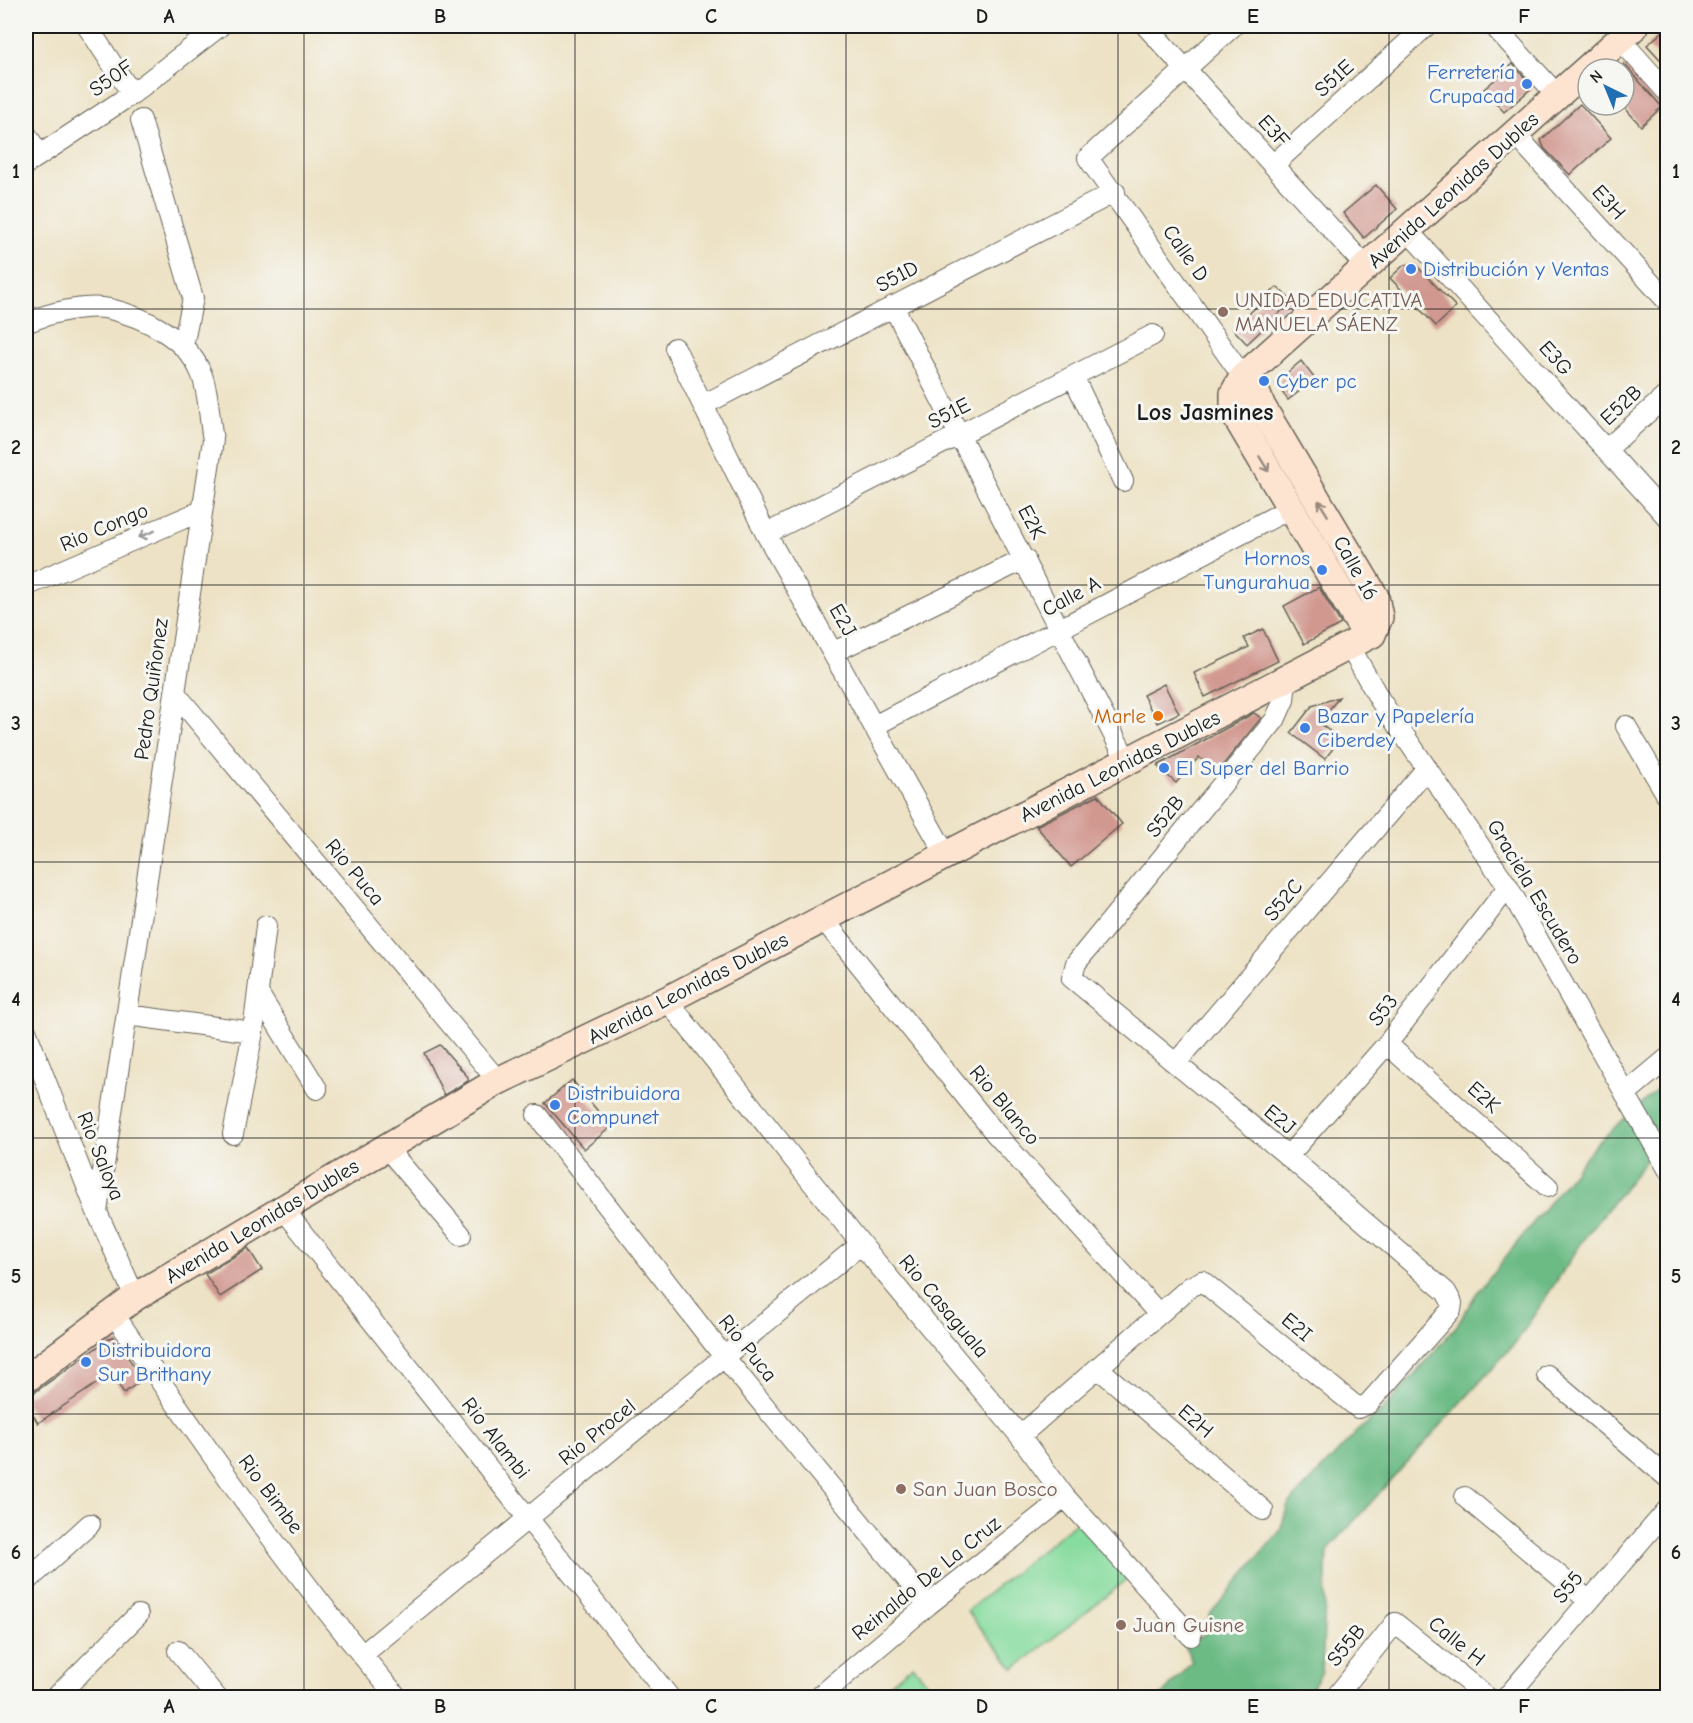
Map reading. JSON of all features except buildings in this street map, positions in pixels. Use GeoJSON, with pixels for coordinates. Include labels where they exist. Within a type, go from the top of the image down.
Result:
{"type":"FeatureCollection","features":[{"type":"Feature","properties":{"kind":"main road","name":"Avenida Leonidas Dubles"},"geometry":{"type":"LineString","coordinates":[[1243,377],[1628,32]]}},
{"type":"Feature","properties":{"kind":"main road","name":"Calle 16"},"geometry":{"type":"LineString","coordinates":[[1243,377],[1252,383],[1262,406],[1375,597],[1379,617],[1361,641],[1359,623],[1234,413],[1234,393],[1243,377]]}},
{"type":"Feature","properties":{"kind":"main road","name":"Avenida Leonidas Dubles"},"geometry":{"type":"LineString","coordinates":[[26,1379],[135,1297],[282,1207],[498,1081],[667,1000],[824,920],[1361,641]]}},
{"type":"Feature","properties":{"kind":"street"},"geometry":{"type":"LineString","coordinates":[[87,26],[132,94]]}},
{"type":"Feature","properties":{"kind":"street","name":"S50F"},"geometry":{"type":"LineString","coordinates":[[32,159],[132,94],[219,26]]}},
{"type":"Feature","properties":{"kind":"street","name":"E3F"},"geometry":{"type":"LineString","coordinates":[[1146,26],[1367,268]]}},
{"type":"Feature","properties":{"kind":"street"},"geometry":{"type":"LineString","coordinates":[[1185,69],[1233,26]]}},
{"type":"Feature","properties":{"kind":"street","name":"S51E"},"geometry":{"type":"LineString","coordinates":[[1273,165],[1426,26]]}},
{"type":"Feature","properties":{"kind":"street"},"geometry":{"type":"LineString","coordinates":[[1494,26],[1558,96]]}},
{"type":"Feature","properties":{"kind":"street"},"geometry":{"type":"LineString","coordinates":[[1628,32],[1668,93]]}},
{"type":"Feature","properties":{"kind":"street","name":"Calle D"},"geometry":{"type":"LineString","coordinates":[[1185,69],[1088,158],[1243,377]]}},
{"type":"Feature","properties":{"kind":"street"},"geometry":{"type":"LineString","coordinates":[[141,120],[193,298],[183,346]]}},
{"type":"Feature","properties":{"kind":"street"},"geometry":{"type":"LineString","coordinates":[[26,134],[32,159]]}},
{"type":"Feature","properties":{"kind":"street","name":"E3H"},"geometry":{"type":"LineString","coordinates":[[1515,134],[1668,302]]}},
{"type":"Feature","properties":{"kind":"street","name":"S51D"},"geometry":{"type":"LineString","coordinates":[[703,405],[1114,192]]}},
{"type":"Feature","properties":{"kind":"street","name":"E3G"},"geometry":{"type":"LineString","coordinates":[[1408,231],[1668,518]]}},
{"type":"Feature","properties":{"kind":"street","name":"E2K"},"geometry":{"type":"LineString","coordinates":[[893,306],[1127,761]]}},
{"type":"Feature","properties":{"kind":"street","name":"Pedro Quiñonez"},"geometry":{"type":"LineString","coordinates":[[26,323],[52,312],[108,309],[137,318],[173,337],[183,346],[201,373],[213,440],[97,1212]]}},
{"type":"Feature","properties":{"kind":"street","name":"S51E"},"geometry":{"type":"LineString","coordinates":[[766,534],[1153,335]]}},
{"type":"Feature","properties":{"kind":"street","name":"E2J"},"geometry":{"type":"LineString","coordinates":[[675,348],[766,534],[946,855]]}},
{"type":"Feature","properties":{"kind":"street"},"geometry":{"type":"LineString","coordinates":[[1073,376],[1123,481]]}},
{"type":"Feature","properties":{"kind":"street","name":"E52B"},"geometry":{"type":"LineString","coordinates":[[1606,450],[1668,394]]}},
{"type":"Feature","properties":{"kind":"street","name":"Calle A"},"geometry":{"type":"LineString","coordinates":[[874,726],[1291,508]]}},
{"type":"Feature","properties":{"kind":"street","name":"Rio Congo"},"geometry":{"type":"LineString","coordinates":[[26,586],[201,511]]}},
{"type":"Feature","properties":{"kind":"street"},"geometry":{"type":"LineString","coordinates":[[834,652],[1025,559]]}},
{"type":"Feature","properties":{"kind":"street","name":"Graciela Escudero"},"geometry":{"type":"LineString","coordinates":[[1361,641],[1380,700],[1508,887],[1625,1094],[1665,1158]]}},
{"type":"Feature","properties":{"kind":"street","name":"S52B"},"geometry":{"type":"LineString","coordinates":[[1072,978],[1076,963],[1275,720],[1284,700],[1286,680]]}},
{"type":"Feature","properties":{"kind":"street","name":"Rio Puca"},"geometry":{"type":"LineString","coordinates":[[175,693],[498,1081]]}},
{"type":"Feature","properties":{"kind":"street"},"geometry":{"type":"LineString","coordinates":[[1626,726],[1668,797]]}},
{"type":"Feature","properties":{"kind":"street","name":"S52C"},"geometry":{"type":"LineString","coordinates":[[1176,1063],[1427,768]]}},
{"type":"Feature","properties":{"kind":"street","name":"S53"},"geometry":{"type":"LineString","coordinates":[[1288,1156],[1388,1044],[1508,887]]}},
{"type":"Feature","properties":{"kind":"street","name":"Rio Blanco"},"geometry":{"type":"LineString","coordinates":[[824,920],[995,1133],[1159,1314]]}},
{"type":"Feature","properties":{"kind":"street"},"geometry":{"type":"LineString","coordinates":[[233,1134],[253,1032],[266,927]]}},
{"type":"Feature","properties":{"kind":"street","name":"E2J"},"geometry":{"type":"LineString","coordinates":[[1072,978],[1288,1156],[1446,1292],[1452,1303],[1451,1310],[1363,1408]]}},
{"type":"Feature","properties":{"kind":"street"},"geometry":{"type":"LineString","coordinates":[[258,993],[317,1089]]}},
{"type":"Feature","properties":{"kind":"street","name":"Rio Casaguala"},"geometry":{"type":"LineString","coordinates":[[667,1000],[861,1244],[1020,1436],[1065,1497],[1191,1636]]}},
{"type":"Feature","properties":{"kind":"street"},"geometry":{"type":"LineString","coordinates":[[127,1015],[253,1032]]}},
{"type":"Feature","properties":{"kind":"street","name":"Rio Saloya"},"geometry":{"type":"LineString","coordinates":[[26,1031],[97,1212],[135,1297]]}},
{"type":"Feature","properties":{"kind":"street","name":"E2K"},"geometry":{"type":"LineString","coordinates":[[1388,1044],[1548,1186]]}},
{"type":"Feature","properties":{"kind":"street"},"geometry":{"type":"LineString","coordinates":[[1625,1094],[1668,1058]]}},
{"type":"Feature","properties":{"kind":"street","name":"Rio Puca"},"geometry":{"type":"LineString","coordinates":[[537,1115],[725,1358],[928,1605]]}},
{"type":"Feature","properties":{"kind":"street"},"geometry":{"type":"LineString","coordinates":[[386,1147],[460,1235]]}},
{"type":"Feature","properties":{"kind":"street","name":"Rio Alambi"},"geometry":{"type":"LineString","coordinates":[[282,1207],[670,1698]]}},
{"type":"Feature","properties":{"kind":"street","name":"Rio Procel"},"geometry":{"type":"LineString","coordinates":[[362,1655],[861,1244]]}},
{"type":"Feature","properties":{"kind":"street","name":"E2I"},"geometry":{"type":"LineString","coordinates":[[1159,1314],[1190,1287],[1202,1281],[1354,1406],[1363,1408]]}},
{"type":"Feature","properties":{"kind":"street","name":"Rio Bimbe"},"geometry":{"type":"LineString","coordinates":[[113,1313],[235,1487],[362,1655],[398,1698]]}},
{"type":"Feature","properties":{"kind":"street"},"geometry":{"type":"LineString","coordinates":[[1020,1436],[1159,1314]]}},
{"type":"Feature","properties":{"kind":"street","name":"E2H"},"geometry":{"type":"LineString","coordinates":[[1098,1368],[1263,1510]]}},
{"type":"Feature","properties":{"kind":"street"},"geometry":{"type":"LineString","coordinates":[[1547,1375],[1668,1478]]}},
{"type":"Feature","properties":{"kind":"street","name":"Reinaldo De La Cruz"},"geometry":{"type":"LineString","coordinates":[[819,1698],[928,1605],[1065,1497]]}},
{"type":"Feature","properties":{"kind":"street"},"geometry":{"type":"LineString","coordinates":[[1465,1497],[1588,1600]]}},
{"type":"Feature","properties":{"kind":"street","name":"S55"},"geometry":{"type":"LineString","coordinates":[[1506,1698],[1668,1509]]}},
{"type":"Feature","properties":{"kind":"street"},"geometry":{"type":"LineString","coordinates":[[26,1582],[90,1524]]}},
{"type":"Feature","properties":{"kind":"street"},"geometry":{"type":"LineString","coordinates":[[55,1698],[138,1615]]}},
{"type":"Feature","properties":{"kind":"street","name":"S55B"},"geometry":{"type":"LineString","coordinates":[[1335,1698],[1395,1623]]}},
{"type":"Feature","properties":{"kind":"street","name":"Calle H"},"geometry":{"type":"LineString","coordinates":[[1395,1623],[1488,1698]]}},
{"type":"Feature","properties":{"kind":"street"},"geometry":{"type":"LineString","coordinates":[[178,1651],[217,1698]]}},
{"type":"Feature","properties":{"kind":"green space"},"geometry":{"type":"Polygon","coordinates":[[[1667,1081],[1667,1134],[1586,1236],[1517,1341],[1327,1551],[1322,1672],[1306,1697],[1159,1698],[1192,1662],[1185,1646],[1206,1633],[1211,1613],[1280,1531],[1288,1505],[1357,1432],[1386,1407],[1458,1324],[1476,1294],[1596,1144],[1667,1081]]]}},
{"type":"Feature","properties":{"kind":"green space"},"geometry":{"type":"Polygon","coordinates":[[[1081,1518],[1129,1578],[1014,1669],[967,1611],[1081,1518]]]}},
{"type":"Feature","properties":{"kind":"green space"},"geometry":{"type":"Polygon","coordinates":[[[913,1665],[939,1697],[874,1697],[913,1665]]]}},
{"type":"Feature","properties":{"kind":"place","name":"Ferretería Crupacad"},"geometry":{"type":"Point","coordinates":[1527,84]}},
{"type":"Feature","properties":{"kind":"place","name":"Distribución y Ventas"},"geometry":{"type":"Point","coordinates":[1411,269]}},
{"type":"Feature","properties":{"kind":"place","name":"UNIDAD EDUCATIVA MANUELA SÁENZ"},"geometry":{"type":"Point","coordinates":[1223,312]}},
{"type":"Feature","properties":{"kind":"place","name":"Cyber pc"},"geometry":{"type":"Point","coordinates":[1264,381]}},
{"type":"Feature","properties":{"kind":"place","name":"Hornos Tungurahua"},"geometry":{"type":"Point","coordinates":[1322,570]}},
{"type":"Feature","properties":{"kind":"place","name":"Marle"},"geometry":{"type":"Point","coordinates":[1158,716]}},
{"type":"Feature","properties":{"kind":"place","name":"Bazar y Papelería Ciberdey"},"geometry":{"type":"Point","coordinates":[1305,728]}},
{"type":"Feature","properties":{"kind":"place","name":"El Super del Barrio"},"geometry":{"type":"Point","coordinates":[1164,768]}},
{"type":"Feature","properties":{"kind":"place","name":"Distribuidora Compunet"},"geometry":{"type":"Point","coordinates":[555,1105]}},
{"type":"Feature","properties":{"kind":"place","name":"Distribuidora Sur Brithany"},"geometry":{"type":"Point","coordinates":[86,1362]}},
{"type":"Feature","properties":{"kind":"place","name":"San Juan Bosco"},"geometry":{"type":"Point","coordinates":[901,1489]}},
{"type":"Feature","properties":{"kind":"place","name":"Juan Guisne"},"geometry":{"type":"Point","coordinates":[1121,1625]}},
{"type":"Feature","properties":{"kind":"district","name":"Los Jasmines"},"geometry":{"type":"Point","coordinates":[1205,412]}}]}
